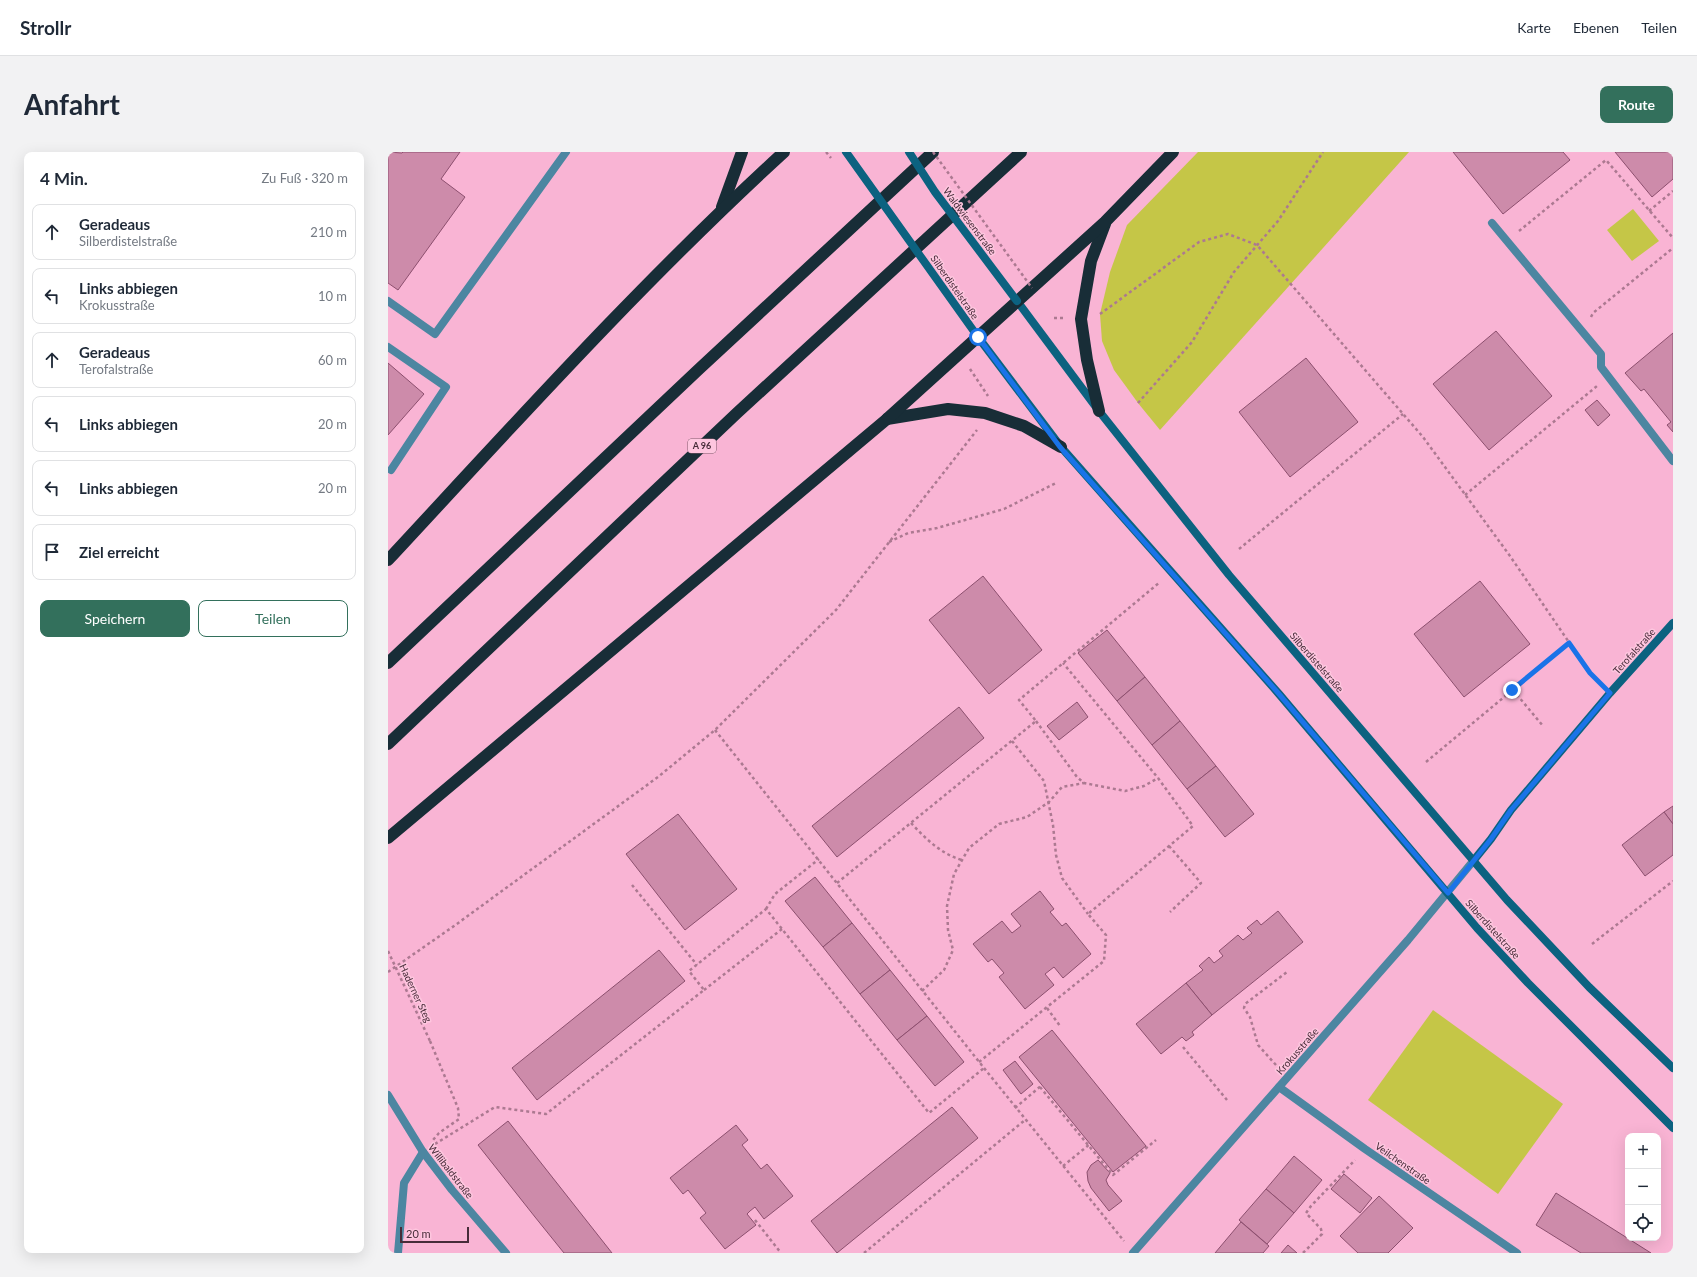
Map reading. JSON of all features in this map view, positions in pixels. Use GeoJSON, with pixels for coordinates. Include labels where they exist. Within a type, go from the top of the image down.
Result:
{"type":"FeatureCollection","features":[{"type":"Feature","properties":{"kind":"highway"},"geometry":{"type":"LineString","coordinates":[[722,209],[742,152]]}},
{"type":"Feature","properties":{"kind":"highway"},"geometry":{"type":"LineString","coordinates":[[388,560],[632,298],[722,209],[784,152]]}},
{"type":"Feature","properties":{"kind":"highway"},"geometry":{"type":"LineString","coordinates":[[388,663],[698,370],[933,152]]}},
{"type":"Feature","properties":{"kind":"highway","name":"A 96"},"geometry":{"type":"LineString","coordinates":[[388,744],[737,413],[1021,152]]}},
{"type":"Feature","properties":{"kind":"highway"},"geometry":{"type":"LineString","coordinates":[[388,838],[887,419],[1105,222],[1173,152]]}},
{"type":"Feature","properties":{"kind":"highway"},"geometry":{"type":"LineString","coordinates":[[1099,411],[1087,360],[1080,319],[1091,261],[1105,222]]}},
{"type":"Feature","properties":{"kind":"highway"},"geometry":{"type":"LineString","coordinates":[[887,419],[948,409],[985,413],[1024,426],[1060,447]]}},
{"type":"Feature","properties":{"kind":"street"},"geometry":{"type":"LineString","coordinates":[[388,301],[435,334],[566,152]]}},
{"type":"Feature","properties":{"kind":"street","name":"Silberdistelstraße"},"geometry":{"type":"LineString","coordinates":[[846,152],[978,337],[1060,447],[1279,694],[1477,928],[1528,983],[1673,1128]]}},
{"type":"Feature","properties":{"kind":"street","name":"Waldwiesenstraße"},"geometry":{"type":"LineString","coordinates":[[909,152],[936,192],[1017,301]]}},
{"type":"Feature","properties":{"kind":"street"},"geometry":{"type":"LineString","coordinates":[[1492,223],[1600,354],[1601,367],[1673,461]]}},
{"type":"Feature","properties":{"kind":"street","name":"Silberdistelstraße"},"geometry":{"type":"LineString","coordinates":[[1017,301],[1099,411],[1229,575],[1507,900],[1589,987],[1673,1068]]}},
{"type":"Feature","properties":{"kind":"street"},"geometry":{"type":"LineString","coordinates":[[388,347],[446,387],[391,470]]}},
{"type":"Feature","properties":{"kind":"street","name":"Terofalstraße"},"geometry":{"type":"LineString","coordinates":[[1474,860],[1511,810],[1610,693],[1673,623]]}},
{"type":"Feature","properties":{"kind":"street","name":"Krokusstraße"},"geometry":{"type":"LineString","coordinates":[[1133,1253],[1448,893],[1474,860]]}},
{"type":"Feature","properties":{"kind":"street","name":"Veilchenstraße"},"geometry":{"type":"LineString","coordinates":[[1279,1087],[1365,1149],[1517,1253]]}},
{"type":"Feature","properties":{"kind":"street","name":"Willibaldstraße"},"geometry":{"type":"LineString","coordinates":[[388,1095],[423,1152],[452,1190],[506,1253]]}},
{"type":"Feature","properties":{"kind":"street"},"geometry":{"type":"LineString","coordinates":[[398,1253],[404,1183],[423,1152]]}},
{"type":"Feature","properties":{"kind":"path"},"geometry":{"type":"LineString","coordinates":[[933,152],[1032,288]]}},
{"type":"Feature","properties":{"kind":"path"},"geometry":{"type":"LineString","coordinates":[[1138,403],[1192,342],[1234,272],[1278,221],[1323,152]]}},
{"type":"Feature","properties":{"kind":"path"},"geometry":{"type":"LineString","coordinates":[[1507,241],[1606,160],[1673,238]]}},
{"type":"Feature","properties":{"kind":"path"},"geometry":{"type":"LineString","coordinates":[[1649,211],[1673,192]]}},
{"type":"Feature","properties":{"kind":"path"},"geometry":{"type":"LineString","coordinates":[[1054,318],[1080,319],[1100,314],[1199,242],[1228,234],[1257,245],[1423,437],[1510,556],[1590,673],[1610,693]]}},
{"type":"Feature","properties":{"kind":"path"},"geometry":{"type":"LineString","coordinates":[[1584,334],[1594,313],[1673,248]]}},
{"type":"Feature","properties":{"kind":"path"},"geometry":{"type":"LineString","coordinates":[[969,363],[970,370],[988,394],[989,400]]}},
{"type":"Feature","properties":{"kind":"path"},"geometry":{"type":"LineString","coordinates":[[1465,495],[1608,376]]}},
{"type":"Feature","properties":{"kind":"path"},"geometry":{"type":"LineString","coordinates":[[1239,549],[1403,414]]}},
{"type":"Feature","properties":{"kind":"path"},"geometry":{"type":"LineString","coordinates":[[388,972],[461,921],[658,777],[715,730],[836,610],[976,432]]}},
{"type":"Feature","properties":{"kind":"path"},"geometry":{"type":"LineString","coordinates":[[889,542],[908,533],[937,528],[1004,509],[1056,482]]}},
{"type":"Feature","properties":{"kind":"path"},"geometry":{"type":"LineString","coordinates":[[1084,783],[1077,777],[1019,700],[1171,572]]}},
{"type":"Feature","properties":{"kind":"path"},"geometry":{"type":"LineString","coordinates":[[1426,762],[1569,643]]}},
{"type":"Feature","properties":{"kind":"path"},"geometry":{"type":"LineString","coordinates":[[1063,663],[1158,778],[1193,826],[1088,914]]}},
{"type":"Feature","properties":{"kind":"path"},"geometry":{"type":"LineString","coordinates":[[1512,690],[1543,726]]}},
{"type":"Feature","properties":{"kind":"path"},"geometry":{"type":"LineString","coordinates":[[837,883],[1036,722]]}},
{"type":"Feature","properties":{"kind":"path"},"geometry":{"type":"LineString","coordinates":[[715,730],[1015,1108],[1133,1253]]}},
{"type":"Feature","properties":{"kind":"path"},"geometry":{"type":"LineString","coordinates":[[979,1062],[1104,961],[1106,935],[1088,914],[1062,878],[1056,855],[1053,825],[1044,781],[1012,741]]}},
{"type":"Feature","properties":{"kind":"path"},"geometry":{"type":"LineString","coordinates":[[922,991],[944,970],[953,950],[948,930],[947,906],[954,874],[969,848],[999,824],[1027,817],[1049,802],[1062,787],[1084,783],[1125,791],[1144,786],[1158,778]]}},
{"type":"Feature","properties":{"kind":"path"},"geometry":{"type":"LineString","coordinates":[[911,823],[934,845],[952,857],[962,860]]}},
{"type":"Feature","properties":{"kind":"path"},"geometry":{"type":"LineString","coordinates":[[1169,846],[1201,883],[1170,912]]}},
{"type":"Feature","properties":{"kind":"path"},"geometry":{"type":"LineString","coordinates":[[704,990],[689,972],[766,909],[775,894],[818,859]]}},
{"type":"Feature","properties":{"kind":"path"},"geometry":{"type":"LineString","coordinates":[[1592,944],[1673,881]]}},
{"type":"Feature","properties":{"kind":"path"},"geometry":{"type":"LineString","coordinates":[[632,885],[697,965]]}},
{"type":"Feature","properties":{"kind":"path"},"geometry":{"type":"LineString","coordinates":[[766,909],[929,1113],[984,1068]]}},
{"type":"Feature","properties":{"kind":"path"},"geometry":{"type":"LineString","coordinates":[[423,1152],[495,1107],[546,1114],[782,929]]}},
{"type":"Feature","properties":{"kind":"path","name":"Haderner Steg"},"geometry":{"type":"LineString","coordinates":[[388,951],[430,1041],[458,1108],[459,1119],[439,1133]]}},
{"type":"Feature","properties":{"kind":"path"},"geometry":{"type":"LineString","coordinates":[[1287,972],[1245,1004],[1244,1008],[1250,1017],[1258,1045],[1287,1078]]}},
{"type":"Feature","properties":{"kind":"path"},"geometry":{"type":"LineString","coordinates":[[1047,1008],[1060,1026]]}},
{"type":"Feature","properties":{"kind":"path"},"geometry":{"type":"LineString","coordinates":[[1182,1047],[1227,1100]]}},
{"type":"Feature","properties":{"kind":"path"},"geometry":{"type":"LineString","coordinates":[[1015,1108],[1041,1086],[1113,1175],[1156,1140]]}},
{"type":"Feature","properties":{"kind":"path"},"geometry":{"type":"LineString","coordinates":[[864,1253],[1025,1120]]}},
{"type":"Feature","properties":{"kind":"path"},"geometry":{"type":"LineString","coordinates":[[1063,1166],[1089,1144]]}},
{"type":"Feature","properties":{"kind":"path"},"geometry":{"type":"LineString","coordinates":[[1303,1253],[1322,1234],[1321,1229],[1306,1213],[1365,1149]]}},
{"type":"Feature","properties":{"kind":"path"},"geometry":{"type":"LineString","coordinates":[[755,1220],[781,1253]]}},
{"type":"Feature","properties":{"kind":"shaded area"},"geometry":{"type":"Polygon","coordinates":[[[1198,152],[1409,152],[1160,430],[1114,370],[1102,341],[1100,314],[1110,272],[1127,225],[1198,152]]]}},
{"type":"Feature","properties":{"kind":"shaded area"},"geometry":{"type":"Polygon","coordinates":[[[1633,209],[1659,241],[1632,261],[1607,230],[1633,209]]]}},
{"type":"Feature","properties":{"kind":"shaded area"},"geometry":{"type":"Polygon","coordinates":[[[1433,1010],[1563,1104],[1498,1194],[1368,1100],[1433,1010]]]}},
{"type":"Feature","properties":{"kind":"building"},"geometry":{"type":"Polygon","coordinates":[[[388,152],[460,152],[441,179],[465,197],[398,290],[388,283],[388,152]]]}},
{"type":"Feature","properties":{"kind":"building"},"geometry":{"type":"Polygon","coordinates":[[[1453,152],[1563,152],[1570,160],[1503,214],[1453,152]]]}},
{"type":"Feature","properties":{"kind":"building"},"geometry":{"type":"Polygon","coordinates":[[[1615,152],[1673,152],[1673,179],[1652,197],[1615,152]]]}},
{"type":"Feature","properties":{"kind":"building"},"geometry":{"type":"Polygon","coordinates":[[[1496,331],[1552,396],[1489,450],[1433,384],[1496,331]]]}},
{"type":"Feature","properties":{"kind":"building"},"geometry":{"type":"Polygon","coordinates":[[[1673,333],[1673,432],[1667,425],[1671,422],[1644,389],[1641,391],[1625,373],[1673,333]]]}},
{"type":"Feature","properties":{"kind":"building"},"geometry":{"type":"Polygon","coordinates":[[[1306,358],[1358,422],[1290,477],[1239,412],[1306,358]]]}},
{"type":"Feature","properties":{"kind":"building"},"geometry":{"type":"Polygon","coordinates":[[[388,363],[424,394],[388,435],[388,363]]]}},
{"type":"Feature","properties":{"kind":"building"},"geometry":{"type":"Polygon","coordinates":[[[1597,400],[1610,415],[1598,426],[1585,410],[1597,400]]]}},
{"type":"Feature","properties":{"kind":"building"},"geometry":{"type":"Polygon","coordinates":[[[983,576],[1042,650],[989,694],[929,620],[983,576]]]}},
{"type":"Feature","properties":{"kind":"building"},"geometry":{"type":"Polygon","coordinates":[[[1480,581],[1530,644],[1464,697],[1414,634],[1480,581]]]}},
{"type":"Feature","properties":{"kind":"building"},"geometry":{"type":"Polygon","coordinates":[[[1107,630],[1145,677],[1117,701],[1078,653],[1107,630]]]}},
{"type":"Feature","properties":{"kind":"building"},"geometry":{"type":"Polygon","coordinates":[[[1145,677],[1180,721],[1152,745],[1117,701],[1145,677]]]}},
{"type":"Feature","properties":{"kind":"building"},"geometry":{"type":"Polygon","coordinates":[[[1077,702],[1088,717],[1059,740],[1047,726],[1077,702]]]}},
{"type":"Feature","properties":{"kind":"building"},"geometry":{"type":"Polygon","coordinates":[[[959,707],[984,738],[837,857],[812,826],[959,707]]]}},
{"type":"Feature","properties":{"kind":"building"},"geometry":{"type":"Polygon","coordinates":[[[1180,721],[1216,766],[1187,789],[1152,745],[1180,721]]]}},
{"type":"Feature","properties":{"kind":"building"},"geometry":{"type":"Polygon","coordinates":[[[1216,766],[1254,814],[1225,837],[1187,789],[1216,766]]]}},
{"type":"Feature","properties":{"kind":"building"},"geometry":{"type":"Polygon","coordinates":[[[1673,806],[1673,824],[1664,812],[1673,806]]]}},
{"type":"Feature","properties":{"kind":"building"},"geometry":{"type":"Polygon","coordinates":[[[1664,812],[1673,824],[1673,855],[1645,876],[1622,845],[1664,812]]]}},
{"type":"Feature","properties":{"kind":"building"},"geometry":{"type":"Polygon","coordinates":[[[678,814],[737,889],[685,930],[626,854],[678,814]]]}},
{"type":"Feature","properties":{"kind":"building"},"geometry":{"type":"Polygon","coordinates":[[[815,877],[852,923],[823,947],[785,901],[815,877]]]}},
{"type":"Feature","properties":{"kind":"building"},"geometry":{"type":"Polygon","coordinates":[[[1040,891],[1054,909],[1050,912],[1062,926],[1066,923],[1091,954],[1063,978],[1054,967],[1045,974],[1054,985],[1025,1009],[999,977],[1004,973],[992,959],[988,962],[973,944],[1002,921],[1012,933],[1021,926],[1011,914],[1040,891]]]}},
{"type":"Feature","properties":{"kind":"building"},"geometry":{"type":"Polygon","coordinates":[[[1278,911],[1303,942],[1212,1015],[1186,983],[1203,970],[1199,966],[1209,957],[1214,963],[1223,956],[1219,951],[1238,935],[1243,940],[1252,933],[1247,928],[1257,920],[1261,925],[1278,911]]]}},
{"type":"Feature","properties":{"kind":"building"},"geometry":{"type":"Polygon","coordinates":[[[852,923],[890,970],[860,994],[823,947],[852,923]]]}},
{"type":"Feature","properties":{"kind":"building"},"geometry":{"type":"Polygon","coordinates":[[[659,950],[685,981],[537,1100],[512,1068],[659,950]]]}},
{"type":"Feature","properties":{"kind":"building"},"geometry":{"type":"Polygon","coordinates":[[[890,970],[927,1016],[897,1040],[860,994],[890,970]]]}},
{"type":"Feature","properties":{"kind":"building"},"geometry":{"type":"Polygon","coordinates":[[[1186,983],[1212,1015],[1192,1032],[1194,1035],[1186,1041],[1182,1037],[1161,1054],[1136,1024],[1186,983]]]}},
{"type":"Feature","properties":{"kind":"building"},"geometry":{"type":"Polygon","coordinates":[[[927,1016],[964,1062],[935,1086],[897,1040],[927,1016]]]}},
{"type":"Feature","properties":{"kind":"building"},"geometry":{"type":"Polygon","coordinates":[[[1052,1030],[1146,1146],[1113,1172],[1019,1057],[1052,1030]]]}},
{"type":"Feature","properties":{"kind":"building"},"geometry":{"type":"Polygon","coordinates":[[[1015,1061],[1033,1084],[1021,1094],[1003,1070],[1015,1061]]]}},
{"type":"Feature","properties":{"kind":"building"},"geometry":{"type":"Polygon","coordinates":[[[952,1107],[978,1138],[837,1253],[811,1221],[952,1107]]]}},
{"type":"Feature","properties":{"kind":"building"},"geometry":{"type":"Polygon","coordinates":[[[508,1121],[612,1253],[564,1253],[478,1145],[508,1121]]]}},
{"type":"Feature","properties":{"kind":"building"},"geometry":{"type":"Polygon","coordinates":[[[736,1125],[748,1140],[742,1145],[761,1169],[767,1164],[793,1196],[764,1219],[755,1207],[747,1214],[756,1225],[725,1249],[700,1218],[706,1213],[688,1190],[683,1194],[670,1178],[736,1125]]]}},
{"type":"Feature","properties":{"kind":"building"},"geometry":{"type":"Polygon","coordinates":[[[1294,1156],[1322,1180],[1294,1213],[1266,1189],[1294,1156]]]}},
{"type":"Feature","properties":{"kind":"building"},"geometry":{"type":"Polygon","coordinates":[[[1098,1160],[1110,1173],[1106,1180],[1108,1185],[1122,1201],[1109,1211],[1091,1188],[1088,1181],[1087,1172],[1091,1165],[1098,1160]]]}},
{"type":"Feature","properties":{"kind":"building"},"geometry":{"type":"Polygon","coordinates":[[[1344,1174],[1372,1198],[1360,1213],[1331,1189],[1344,1174]]]}},
{"type":"Feature","properties":{"kind":"building"},"geometry":{"type":"Polygon","coordinates":[[[1266,1189],[1294,1213],[1267,1244],[1239,1220],[1266,1189]]]}},
{"type":"Feature","properties":{"kind":"building"},"geometry":{"type":"Polygon","coordinates":[[[1556,1193],[1625,1237],[1625,1241],[1632,1241],[1651,1253],[1581,1253],[1536,1225],[1556,1193]]]}},
{"type":"Feature","properties":{"kind":"building"},"geometry":{"type":"Polygon","coordinates":[[[1379,1196],[1413,1228],[1388,1253],[1358,1253],[1340,1236],[1379,1196]]]}},
{"type":"Feature","properties":{"kind":"building"},"geometry":{"type":"Polygon","coordinates":[[[1241,1222],[1269,1246],[1263,1253],[1215,1253],[1241,1222]]]}},
{"type":"Feature","properties":{"kind":"building"},"geometry":{"type":"Polygon","coordinates":[[[1288,1245],[1297,1253],[1281,1253],[1288,1245]]]}},
{"type":"Feature","properties":{"kind":"route"},"geometry":{"type":"LineString","coordinates":[[978,337],[1060,447],[1279,694],[1448,893],[1491,839],[1511,810],[1610,693],[1590,673],[1569,643],[1512,690]]}}]}
